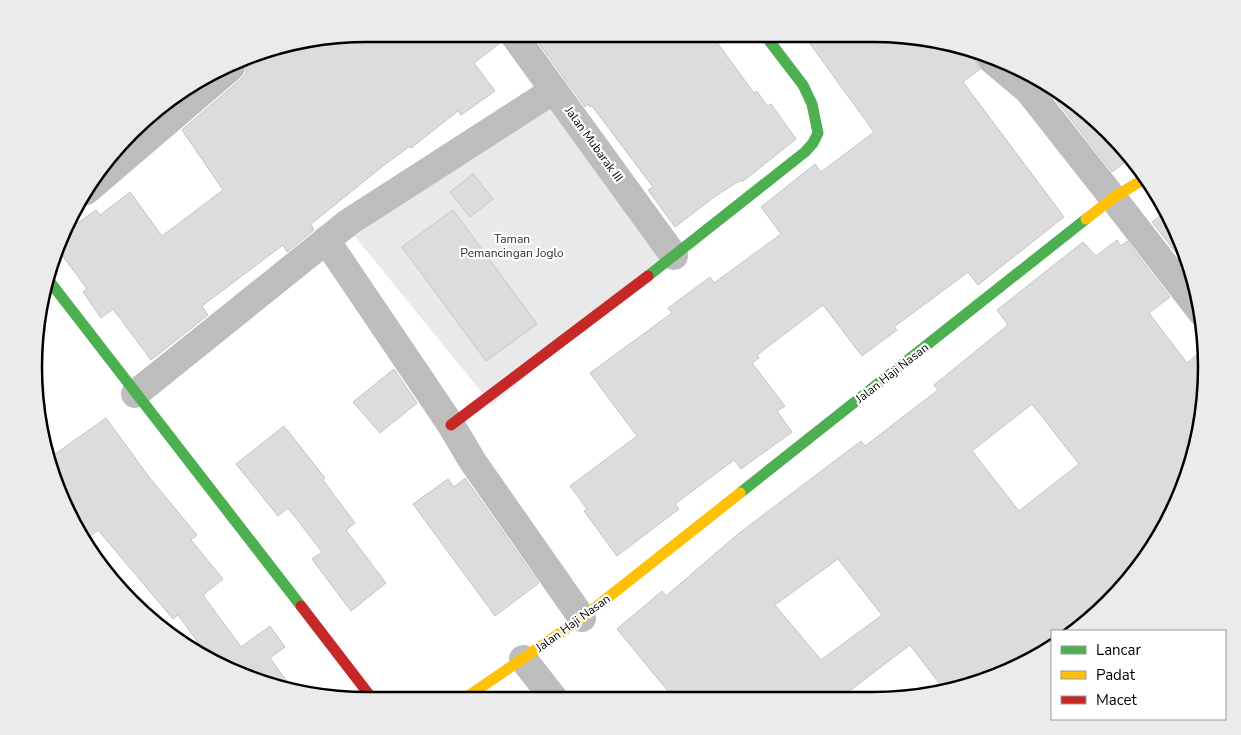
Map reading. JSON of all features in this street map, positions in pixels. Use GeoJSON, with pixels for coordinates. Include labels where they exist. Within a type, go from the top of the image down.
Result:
{"type":"FeatureCollection","features":[{"type":"Feature","properties":{"kind":"street","name":"Jalan Mubarak III"},"geometry":{"type":"LineString","coordinates":[[519,42],[674,256]]}},
{"type":"Feature","properties":{"kind":"street"},"geometry":{"type":"LineString","coordinates":[[451,425],[674,256],[805,152],[813,143],[818,133],[812,104],[803,85],[770,42]]}},
{"type":"Feature","properties":{"kind":"street"},"geometry":{"type":"LineString","coordinates":[[1007,71],[1028,90],[1191,298]]}},
{"type":"Feature","properties":{"kind":"street"},"geometry":{"type":"LineString","coordinates":[[109,171],[215,81]]}},
{"type":"Feature","properties":{"kind":"street"},"geometry":{"type":"LineString","coordinates":[[135,394],[349,222],[554,90]]}},
{"type":"Feature","properties":{"kind":"street","name":"Jalan Haji Nasan"},"geometry":{"type":"LineString","coordinates":[[473,692],[582,618],[1114,198],[1140,182]]}},
{"type":"Feature","properties":{"kind":"street"},"geometry":{"type":"LineString","coordinates":[[326,240],[451,425],[473,462],[582,618]]}},
{"type":"Feature","properties":{"kind":"street"},"geometry":{"type":"LineString","coordinates":[[53,287],[368,692]]}},
{"type":"Feature","properties":{"kind":"street"},"geometry":{"type":"LineString","coordinates":[[523,659],[550,692]]}},
{"type":"Feature","properties":{"kind":"green space","name":"Taman Pemancingan Joglo"},"geometry":{"type":"Polygon","coordinates":[[[547,90],[668,256],[492,405],[348,228],[547,90]]]}},
{"type":"Feature","properties":{"kind":"building"},"geometry":{"type":"Polygon","coordinates":[[[538,42],[717,42],[754,93],[757,91],[767,106],[771,104],[796,139],[742,182],[741,180],[717,195],[675,227],[648,190],[653,187],[592,106],[590,107],[588,104],[585,107],[538,42]]]}},
{"type":"Feature","properties":{"kind":"building"},"geometry":{"type":"Polygon","coordinates":[[[809,42],[874,42],[916,45],[975,59],[980,69],[963,82],[1064,217],[978,285],[968,272],[894,327],[897,330],[862,356],[823,305],[757,355],[759,358],[752,363],[785,406],[777,411],[792,432],[741,469],[734,460],[675,504],[679,509],[617,556],[584,511],[587,509],[570,486],[637,436],[590,373],[672,313],[668,308],[710,277],[714,283],[781,234],[761,207],[815,164],[821,172],[874,132],[809,42]]]}},
{"type":"Feature","properties":{"kind":"building"},"geometry":{"type":"Polygon","coordinates":[[[346,43],[500,43],[474,63],[495,91],[461,115],[458,111],[411,148],[410,146],[383,166],[311,224],[314,230],[287,252],[283,245],[202,306],[208,315],[151,360],[113,309],[101,318],[83,292],[87,289],[63,256],[76,224],[96,210],[100,215],[130,192],[162,236],[223,190],[182,130],[241,79],[246,73],[246,67],[283,54],[325,45],[346,43]]]}},
{"type":"Feature","properties":{"kind":"building"},"geometry":{"type":"Polygon","coordinates":[[[1053,96],[1088,123],[1118,153],[1125,162],[1112,172],[1053,96]]]}},
{"type":"Feature","properties":{"kind":"building"},"geometry":{"type":"Polygon","coordinates":[[[473,174],[493,199],[470,217],[450,192],[473,174]]]}},
{"type":"Feature","properties":{"kind":"building"},"geometry":{"type":"Polygon","coordinates":[[[453,210],[537,324],[486,361],[402,247],[453,210]]]}},
{"type":"Feature","properties":{"kind":"building"},"geometry":{"type":"Polygon","coordinates":[[[1161,216],[1179,257],[1152,222],[1161,216]]]}},
{"type":"Feature","properties":{"kind":"building"},"geometry":{"type":"Polygon","coordinates":[[[1117,240],[1121,246],[1127,241],[1170,297],[1149,313],[1187,363],[1198,354],[1196,410],[1187,452],[1174,492],[1144,548],[1118,582],[1088,612],[1064,630],[1051,630],[1051,640],[998,668],[958,681],[941,685],[910,645],[848,692],[669,692],[617,629],[662,591],[666,596],[738,534],[861,441],[865,446],[938,390],[934,385],[1008,325],[997,310],[1083,242],[1096,256],[1117,240]],[[1032,404],[972,451],[1019,511],[1079,464],[1032,404]],[[838,559],[775,605],[821,660],[882,615],[838,559]]]}},
{"type":"Feature","properties":{"kind":"building"},"geometry":{"type":"Polygon","coordinates":[[[394,369],[417,403],[380,433],[353,402],[394,369]]]}},
{"type":"Feature","properties":{"kind":"building"},"geometry":{"type":"Polygon","coordinates":[[[106,418],[149,477],[197,535],[191,540],[223,579],[203,595],[241,647],[270,626],[285,647],[270,658],[287,682],[243,668],[201,646],[178,615],[173,619],[98,530],[90,537],[67,492],[55,454],[106,418]]]}},
{"type":"Feature","properties":{"kind":"building"},"geometry":{"type":"Polygon","coordinates":[[[284,426],[325,478],[323,480],[355,523],[346,530],[386,583],[351,611],[312,559],[322,552],[288,508],[278,516],[236,464],[284,426]]]}},
{"type":"Feature","properties":{"kind":"building"},"geometry":{"type":"Polygon","coordinates":[[[465,478],[539,583],[495,616],[413,504],[448,479],[454,487],[465,478]]]}},
{"type":"Feature","properties":{"kind":"traffic: fast"},"geometry":{"type":"LineString","coordinates":[[648,276],[805,152],[813,143],[818,133],[812,104],[803,85],[770,42]]}},
{"type":"Feature","properties":{"kind":"traffic: fast"},"geometry":{"type":"LineString","coordinates":[[740,493],[1086,219]]}},
{"type":"Feature","properties":{"kind":"traffic: fast"},"geometry":{"type":"LineString","coordinates":[[53,286],[301,606]]}},
{"type":"Feature","properties":{"kind":"traffic: slow"},"geometry":{"type":"LineString","coordinates":[[1086,219],[1113,198],[1140,181]]}},
{"type":"Feature","properties":{"kind":"traffic: slow"},"geometry":{"type":"LineString","coordinates":[[474,692],[582,618],[740,493]]}},
{"type":"Feature","properties":{"kind":"traffic: jam"},"geometry":{"type":"LineString","coordinates":[[451,425],[648,276]]}},
{"type":"Feature","properties":{"kind":"traffic: jam"},"geometry":{"type":"LineString","coordinates":[[301,606],[367,692]]}}]}
